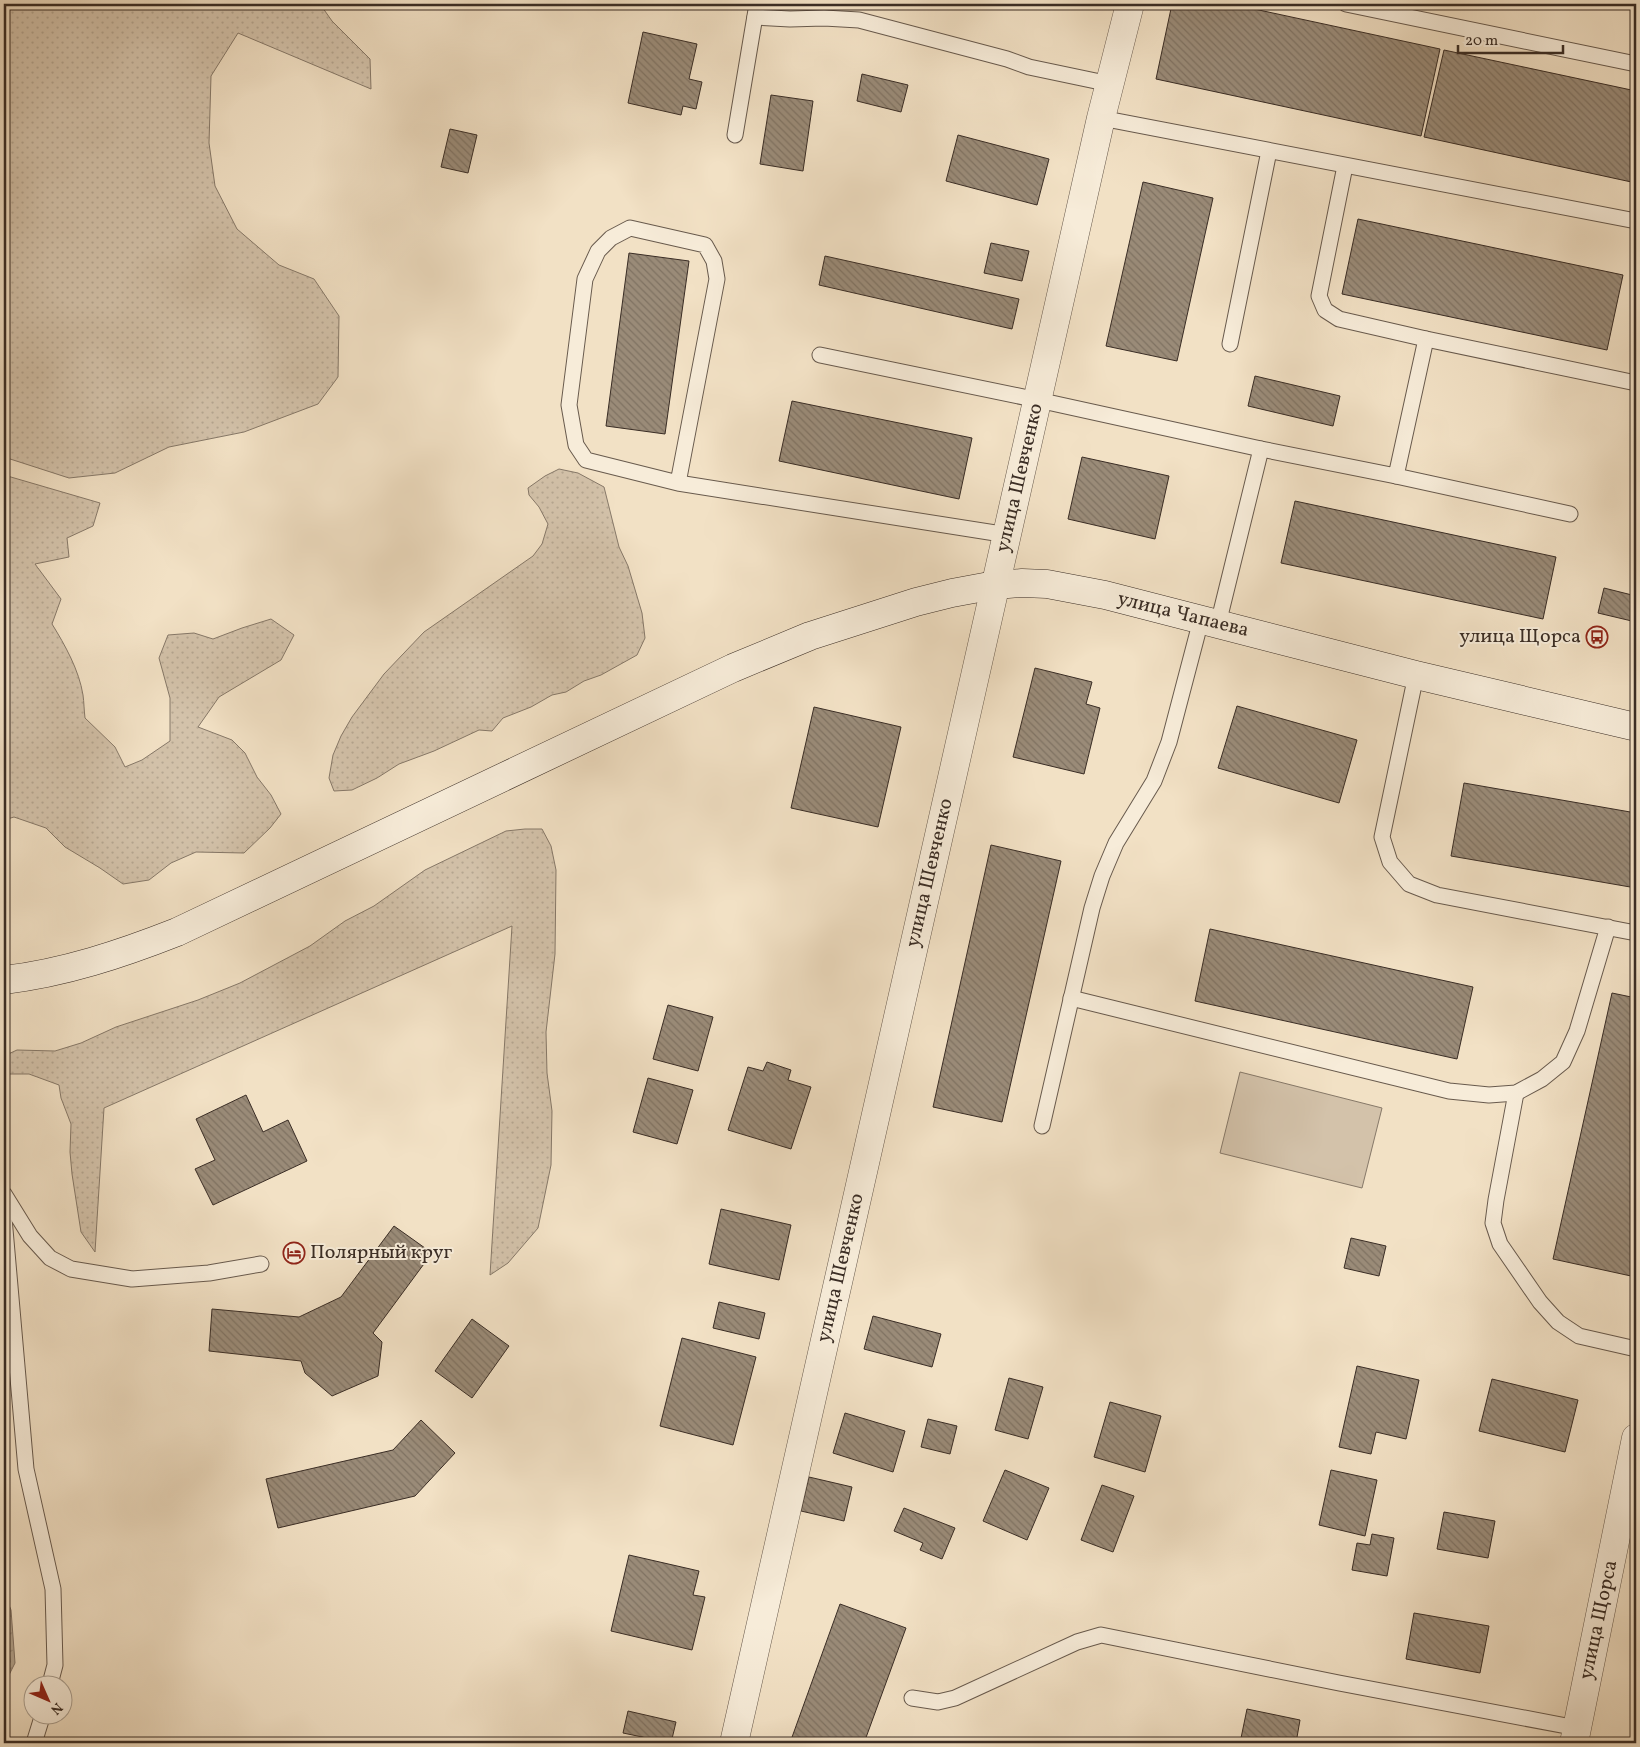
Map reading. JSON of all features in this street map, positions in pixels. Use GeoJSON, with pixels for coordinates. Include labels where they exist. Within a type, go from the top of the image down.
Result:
{"type":"FeatureCollection","features":[{"type":"Feature","properties":{"kind":"street","name":"улица Шевченко"},"geometry":{"type":"LineString","coordinates":[[734,1743],[1101,118],[1130,4]]}},
{"type":"Feature","properties":{"kind":"street","name":"улица Чапаева"},"geometry":{"type":"LineString","coordinates":[[4,980],[61,971],[177,932],[732,668],[810,636],[952,592],[995,585],[1047,584],[1105,595],[1416,674],[1636,727]]}},
{"type":"Feature","properties":{"kind":"street","name":"улица Щорса"},"geometry":{"type":"LineString","coordinates":[[1576,1736],[1636,1438]]}},
{"type":"Feature","properties":{"kind":"lane"},"geometry":{"type":"LineString","coordinates":[[1346,4],[1636,64]]}},
{"type":"Feature","properties":{"kind":"lane"},"geometry":{"type":"LineString","coordinates":[[735,135],[756,10],[790,19],[858,20],[1007,59],[1029,67],[1110,84]]}},
{"type":"Feature","properties":{"kind":"lane"},"geometry":{"type":"LineString","coordinates":[[1101,118],[1269,152],[1636,221]]}},
{"type":"Feature","properties":{"kind":"lane"},"geometry":{"type":"LineString","coordinates":[[1230,344],[1269,152]]}},
{"type":"Feature","properties":{"kind":"lane"},"geometry":{"type":"LineString","coordinates":[[1345,166],[1319,296],[1325,310],[1339,319],[1636,383]]}},
{"type":"Feature","properties":{"kind":"lane"},"geometry":{"type":"LineString","coordinates":[[678,483],[717,279],[714,261],[705,245],[630,228],[611,238],[598,251],[585,279],[569,405],[576,445],[586,460],[678,483],[1008,535]]}},
{"type":"Feature","properties":{"kind":"lane"},"geometry":{"type":"LineString","coordinates":[[1396,476],[1426,339]]}},
{"type":"Feature","properties":{"kind":"lane"},"geometry":{"type":"LineString","coordinates":[[820,355],[1570,514]]}},
{"type":"Feature","properties":{"kind":"lane"},"geometry":{"type":"LineString","coordinates":[[1042,1126],[1092,908],[1102,876],[1116,843],[1154,781],[1169,742],[1210,622],[1261,449]]}},
{"type":"Feature","properties":{"kind":"lane"},"geometry":{"type":"LineString","coordinates":[[1416,674],[1382,837],[1390,862],[1409,884],[1437,895],[1636,933]]}},
{"type":"Feature","properties":{"kind":"lane"},"geometry":{"type":"LineString","coordinates":[[1071,998],[1449,1091],[1489,1095],[1516,1093],[1542,1079],[1563,1062],[1577,1031],[1608,927]]}},
{"type":"Feature","properties":{"kind":"lane"},"geometry":{"type":"LineString","coordinates":[[1516,1093],[1493,1223],[1500,1244],[1540,1302],[1558,1322],[1579,1336],[1636,1349]]}},
{"type":"Feature","properties":{"kind":"lane"},"geometry":{"type":"LineString","coordinates":[[4,1194],[30,1236],[50,1258],[71,1269],[132,1279],[209,1273],[261,1264]]}},
{"type":"Feature","properties":{"kind":"lane"},"geometry":{"type":"LineString","coordinates":[[4,1218],[26,1469],[53,1589],[55,1664],[52,1674]]}},
{"type":"Feature","properties":{"kind":"lane"},"geometry":{"type":"LineString","coordinates":[[912,1698],[938,1702],[955,1698],[1077,1642],[1101,1635],[1339,1683],[1576,1736]]}},
{"type":"Feature","properties":{"kind":"lane"},"geometry":{"type":"LineString","coordinates":[[34,1743],[40,1724]]}},
{"type":"Feature","properties":{"kind":"shaded area"},"geometry":{"type":"Polygon","coordinates":[[[4,4],[320,4],[332,21],[370,59],[371,89],[238,33],[211,76],[209,143],[215,186],[237,229],[279,265],[314,279],[339,316],[338,377],[318,404],[244,432],[169,447],[115,473],[69,478],[4,457],[4,4]]]}},
{"type":"Feature","properties":{"kind":"shaded area"},"geometry":{"type":"Polygon","coordinates":[[[559,469],[578,473],[604,487],[619,547],[628,566],[642,613],[645,638],[637,655],[566,692],[552,695],[531,707],[503,718],[492,731],[479,730],[434,751],[399,764],[377,778],[352,790],[334,791],[329,778],[333,755],[341,736],[352,717],[384,674],[424,632],[533,556],[542,544],[548,524],[539,507],[529,495],[528,488],[559,469]]]}},
{"type":"Feature","properties":{"kind":"shaded area"},"geometry":{"type":"Polygon","coordinates":[[[4,475],[100,503],[93,526],[67,538],[69,557],[35,564],[61,599],[52,624],[75,667],[83,695],[85,718],[115,747],[125,767],[142,760],[170,741],[170,698],[159,658],[168,635],[194,633],[213,639],[271,619],[294,635],[281,660],[219,697],[198,727],[232,740],[245,753],[257,777],[271,795],[281,814],[270,828],[244,853],[196,852],[171,863],[149,880],[123,884],[65,847],[46,828],[14,817],[4,820],[4,475]]]}},
{"type":"Feature","properties":{"kind":"shaded area"},"geometry":{"type":"Polygon","coordinates":[[[542,829],[551,846],[556,870],[555,954],[546,1032],[547,1073],[552,1111],[551,1165],[538,1228],[508,1263],[490,1275],[512,926],[104,1108],[95,1252],[81,1232],[72,1174],[70,1152],[71,1124],[61,1098],[59,1085],[29,1074],[8,1074],[4,1069],[4,1056],[17,1050],[55,1051],[81,1043],[116,1027],[198,1000],[240,983],[310,946],[345,921],[374,906],[425,870],[506,831],[542,829]]]}},
{"type":"Feature","properties":{"kind":"shaded area"},"geometry":{"type":"Polygon","coordinates":[[[1240,1072],[1382,1108],[1362,1188],[1220,1153],[1240,1072]]]}},
{"type":"Feature","properties":{"kind":"water"},"geometry":{"type":"Polygon","coordinates":[[[4,1593],[11,1610],[15,1663],[4,1685],[4,1593]]]}},
{"type":"Feature","properties":{"kind":"building"},"geometry":{"type":"Polygon","coordinates":[[[1172,4],[1231,4],[1440,49],[1421,136],[1156,79],[1172,4]]]}},
{"type":"Feature","properties":{"kind":"building"},"geometry":{"type":"Polygon","coordinates":[[[643,32],[697,44],[689,79],[702,82],[696,109],[683,106],[681,115],[628,103],[643,32]]]}},
{"type":"Feature","properties":{"kind":"building"},"geometry":{"type":"Polygon","coordinates":[[[1444,50],[1636,91],[1636,183],[1424,137],[1444,50]]]}},
{"type":"Feature","properties":{"kind":"building"},"geometry":{"type":"Polygon","coordinates":[[[862,74],[908,85],[901,112],[857,101],[862,74]]]}},
{"type":"Feature","properties":{"kind":"building"},"geometry":{"type":"Polygon","coordinates":[[[771,95],[813,101],[803,171],[760,164],[771,95]]]}},
{"type":"Feature","properties":{"kind":"building"},"geometry":{"type":"Polygon","coordinates":[[[450,129],[477,135],[468,173],[441,167],[450,129]]]}},
{"type":"Feature","properties":{"kind":"building"},"geometry":{"type":"Polygon","coordinates":[[[958,135],[1049,159],[1037,205],[946,181],[958,135]]]}},
{"type":"Feature","properties":{"kind":"building"},"geometry":{"type":"Polygon","coordinates":[[[1143,182],[1213,198],[1177,361],[1106,346],[1143,182]]]}},
{"type":"Feature","properties":{"kind":"building"},"geometry":{"type":"Polygon","coordinates":[[[1358,219],[1623,275],[1607,350],[1342,294],[1358,219]]]}},
{"type":"Feature","properties":{"kind":"building"},"geometry":{"type":"Polygon","coordinates":[[[991,243],[1029,251],[1022,281],[984,273],[991,243]]]}},
{"type":"Feature","properties":{"kind":"building"},"geometry":{"type":"Polygon","coordinates":[[[629,253],[689,261],[665,434],[606,426],[629,253]]]}},
{"type":"Feature","properties":{"kind":"building"},"geometry":{"type":"Polygon","coordinates":[[[825,256],[1019,299],[1012,329],[819,285],[825,256]]]}},
{"type":"Feature","properties":{"kind":"building"},"geometry":{"type":"Polygon","coordinates":[[[1255,376],[1340,396],[1333,426],[1248,406],[1255,376]]]}},
{"type":"Feature","properties":{"kind":"building"},"geometry":{"type":"Polygon","coordinates":[[[792,401],[972,438],[959,499],[779,461],[792,401]]]}},
{"type":"Feature","properties":{"kind":"building"},"geometry":{"type":"Polygon","coordinates":[[[1082,457],[1169,476],[1155,539],[1068,519],[1082,457]]]}},
{"type":"Feature","properties":{"kind":"building"},"geometry":{"type":"Polygon","coordinates":[[[1295,501],[1556,557],[1543,619],[1281,563],[1295,501]]]}},
{"type":"Feature","properties":{"kind":"building"},"geometry":{"type":"Polygon","coordinates":[[[1604,588],[1636,596],[1636,622],[1598,613],[1604,588]]]}},
{"type":"Feature","properties":{"kind":"building"},"geometry":{"type":"Polygon","coordinates":[[[1035,668],[1092,682],[1086,704],[1100,708],[1084,774],[1013,757],[1035,668]]]}},
{"type":"Feature","properties":{"kind":"building"},"geometry":{"type":"Polygon","coordinates":[[[1237,706],[1357,740],[1339,803],[1218,768],[1237,706]]]}},
{"type":"Feature","properties":{"kind":"building"},"geometry":{"type":"Polygon","coordinates":[[[814,707],[901,727],[878,827],[791,808],[814,707]]]}},
{"type":"Feature","properties":{"kind":"building"},"geometry":{"type":"Polygon","coordinates":[[[1464,783],[1636,813],[1636,888],[1451,856],[1464,783]]]}},
{"type":"Feature","properties":{"kind":"building"},"geometry":{"type":"Polygon","coordinates":[[[991,845],[1061,861],[1002,1122],[933,1107],[991,845]]]}},
{"type":"Feature","properties":{"kind":"building"},"geometry":{"type":"Polygon","coordinates":[[[1210,929],[1473,987],[1457,1059],[1195,1001],[1210,929]]]}},
{"type":"Feature","properties":{"kind":"building"},"geometry":{"type":"Polygon","coordinates":[[[1612,993],[1636,998],[1636,1251],[1631,1276],[1553,1259],[1612,993]]]}},
{"type":"Feature","properties":{"kind":"building"},"geometry":{"type":"Polygon","coordinates":[[[668,1005],[713,1017],[698,1071],[653,1059],[668,1005]]]}},
{"type":"Feature","properties":{"kind":"building"},"geometry":{"type":"Polygon","coordinates":[[[767,1062],[791,1070],[788,1080],[811,1087],[791,1149],[728,1130],[748,1067],[763,1071],[767,1062]]]}},
{"type":"Feature","properties":{"kind":"building"},"geometry":{"type":"Polygon","coordinates":[[[648,1078],[693,1090],[677,1144],[633,1132],[648,1078]]]}},
{"type":"Feature","properties":{"kind":"building"},"geometry":{"type":"Polygon","coordinates":[[[246,1095],[263,1132],[288,1120],[307,1161],[213,1205],[195,1169],[215,1160],[196,1119],[246,1095]]]}},
{"type":"Feature","properties":{"kind":"building"},"geometry":{"type":"Polygon","coordinates":[[[721,1209],[791,1225],[779,1280],[709,1264],[721,1209]]]}},
{"type":"Feature","properties":{"kind":"building"},"geometry":{"type":"Polygon","coordinates":[[[394,1226],[432,1253],[373,1333],[382,1342],[378,1376],[332,1396],[305,1373],[301,1361],[209,1351],[212,1309],[299,1317],[341,1297],[394,1226]]]}},
{"type":"Feature","properties":{"kind":"building"},"geometry":{"type":"Polygon","coordinates":[[[1351,1238],[1386,1246],[1379,1276],[1344,1268],[1351,1238]]]}},
{"type":"Feature","properties":{"kind":"building"},"geometry":{"type":"Polygon","coordinates":[[[719,1302],[765,1313],[759,1339],[713,1328],[719,1302]]]}},
{"type":"Feature","properties":{"kind":"building"},"geometry":{"type":"Polygon","coordinates":[[[873,1316],[941,1334],[932,1367],[864,1349],[873,1316]]]}},
{"type":"Feature","properties":{"kind":"building"},"geometry":{"type":"Polygon","coordinates":[[[472,1319],[509,1346],[472,1398],[435,1371],[472,1319]]]}},
{"type":"Feature","properties":{"kind":"building"},"geometry":{"type":"Polygon","coordinates":[[[682,1338],[756,1357],[733,1445],[660,1426],[682,1338]]]}},
{"type":"Feature","properties":{"kind":"building"},"geometry":{"type":"Polygon","coordinates":[[[1357,1366],[1419,1380],[1406,1439],[1376,1432],[1371,1454],[1339,1447],[1357,1366]]]}},
{"type":"Feature","properties":{"kind":"building"},"geometry":{"type":"Polygon","coordinates":[[[1009,1378],[1043,1387],[1028,1439],[995,1430],[1009,1378]]]}},
{"type":"Feature","properties":{"kind":"building"},"geometry":{"type":"Polygon","coordinates":[[[1492,1379],[1578,1400],[1565,1452],[1479,1431],[1492,1379]]]}},
{"type":"Feature","properties":{"kind":"building"},"geometry":{"type":"Polygon","coordinates":[[[1110,1402],[1161,1416],[1145,1472],[1094,1457],[1110,1402]]]}},
{"type":"Feature","properties":{"kind":"building"},"geometry":{"type":"Polygon","coordinates":[[[845,1413],[905,1431],[893,1472],[833,1453],[845,1413]]]}},
{"type":"Feature","properties":{"kind":"building"},"geometry":{"type":"Polygon","coordinates":[[[928,1419],[957,1426],[950,1454],[921,1447],[928,1419]]]}},
{"type":"Feature","properties":{"kind":"building"},"geometry":{"type":"Polygon","coordinates":[[[421,1420],[455,1453],[415,1496],[278,1528],[266,1479],[393,1450],[421,1420]]]}},
{"type":"Feature","properties":{"kind":"building"},"geometry":{"type":"Polygon","coordinates":[[[1005,1470],[1049,1488],[1027,1540],[983,1521],[1005,1470]]]}},
{"type":"Feature","properties":{"kind":"building"},"geometry":{"type":"Polygon","coordinates":[[[1331,1470],[1377,1480],[1365,1536],[1319,1525],[1331,1470]]]}},
{"type":"Feature","properties":{"kind":"building"},"geometry":{"type":"Polygon","coordinates":[[[809,1477],[852,1487],[844,1521],[801,1511],[809,1477]]]}},
{"type":"Feature","properties":{"kind":"building"},"geometry":{"type":"Polygon","coordinates":[[[1102,1485],[1134,1496],[1113,1552],[1081,1540],[1102,1485]]]}},
{"type":"Feature","properties":{"kind":"building"},"geometry":{"type":"Polygon","coordinates":[[[904,1508],[955,1528],[942,1559],[920,1550],[923,1543],[894,1531],[904,1508]]]}},
{"type":"Feature","properties":{"kind":"building"},"geometry":{"type":"Polygon","coordinates":[[[1444,1512],[1495,1521],[1488,1558],[1437,1549],[1444,1512]]]}},
{"type":"Feature","properties":{"kind":"building"},"geometry":{"type":"Polygon","coordinates":[[[1372,1534],[1394,1538],[1387,1576],[1352,1570],[1357,1543],[1370,1545],[1372,1534]]]}},
{"type":"Feature","properties":{"kind":"building"},"geometry":{"type":"Polygon","coordinates":[[[629,1555],[699,1571],[693,1595],[705,1597],[692,1650],[611,1631],[629,1555]]]}},
{"type":"Feature","properties":{"kind":"building"},"geometry":{"type":"Polygon","coordinates":[[[840,1604],[906,1628],[864,1743],[800,1743],[791,1740],[840,1604]]]}},
{"type":"Feature","properties":{"kind":"building"},"geometry":{"type":"Polygon","coordinates":[[[1414,1613],[1489,1626],[1480,1673],[1406,1659],[1414,1613]]]}},
{"type":"Feature","properties":{"kind":"building"},"geometry":{"type":"Polygon","coordinates":[[[1247,1709],[1300,1720],[1296,1743],[1240,1743],[1247,1709]]]}},
{"type":"Feature","properties":{"kind":"building"},"geometry":{"type":"Polygon","coordinates":[[[628,1711],[676,1722],[671,1743],[623,1733],[628,1711]]]}},
{"type":"Feature","properties":{"kind":"building"},"geometry":{"type":"Polygon","coordinates":[[[641,1737],[665,1743],[639,1743],[641,1737]]]}},
{"type":"Feature","properties":{"kind":"place","name":"улица Щорса"},"geometry":{"type":"Point","coordinates":[1597,637]}},
{"type":"Feature","properties":{"kind":"place","name":"Полярный круг"},"geometry":{"type":"Point","coordinates":[294,1253]}}]}
